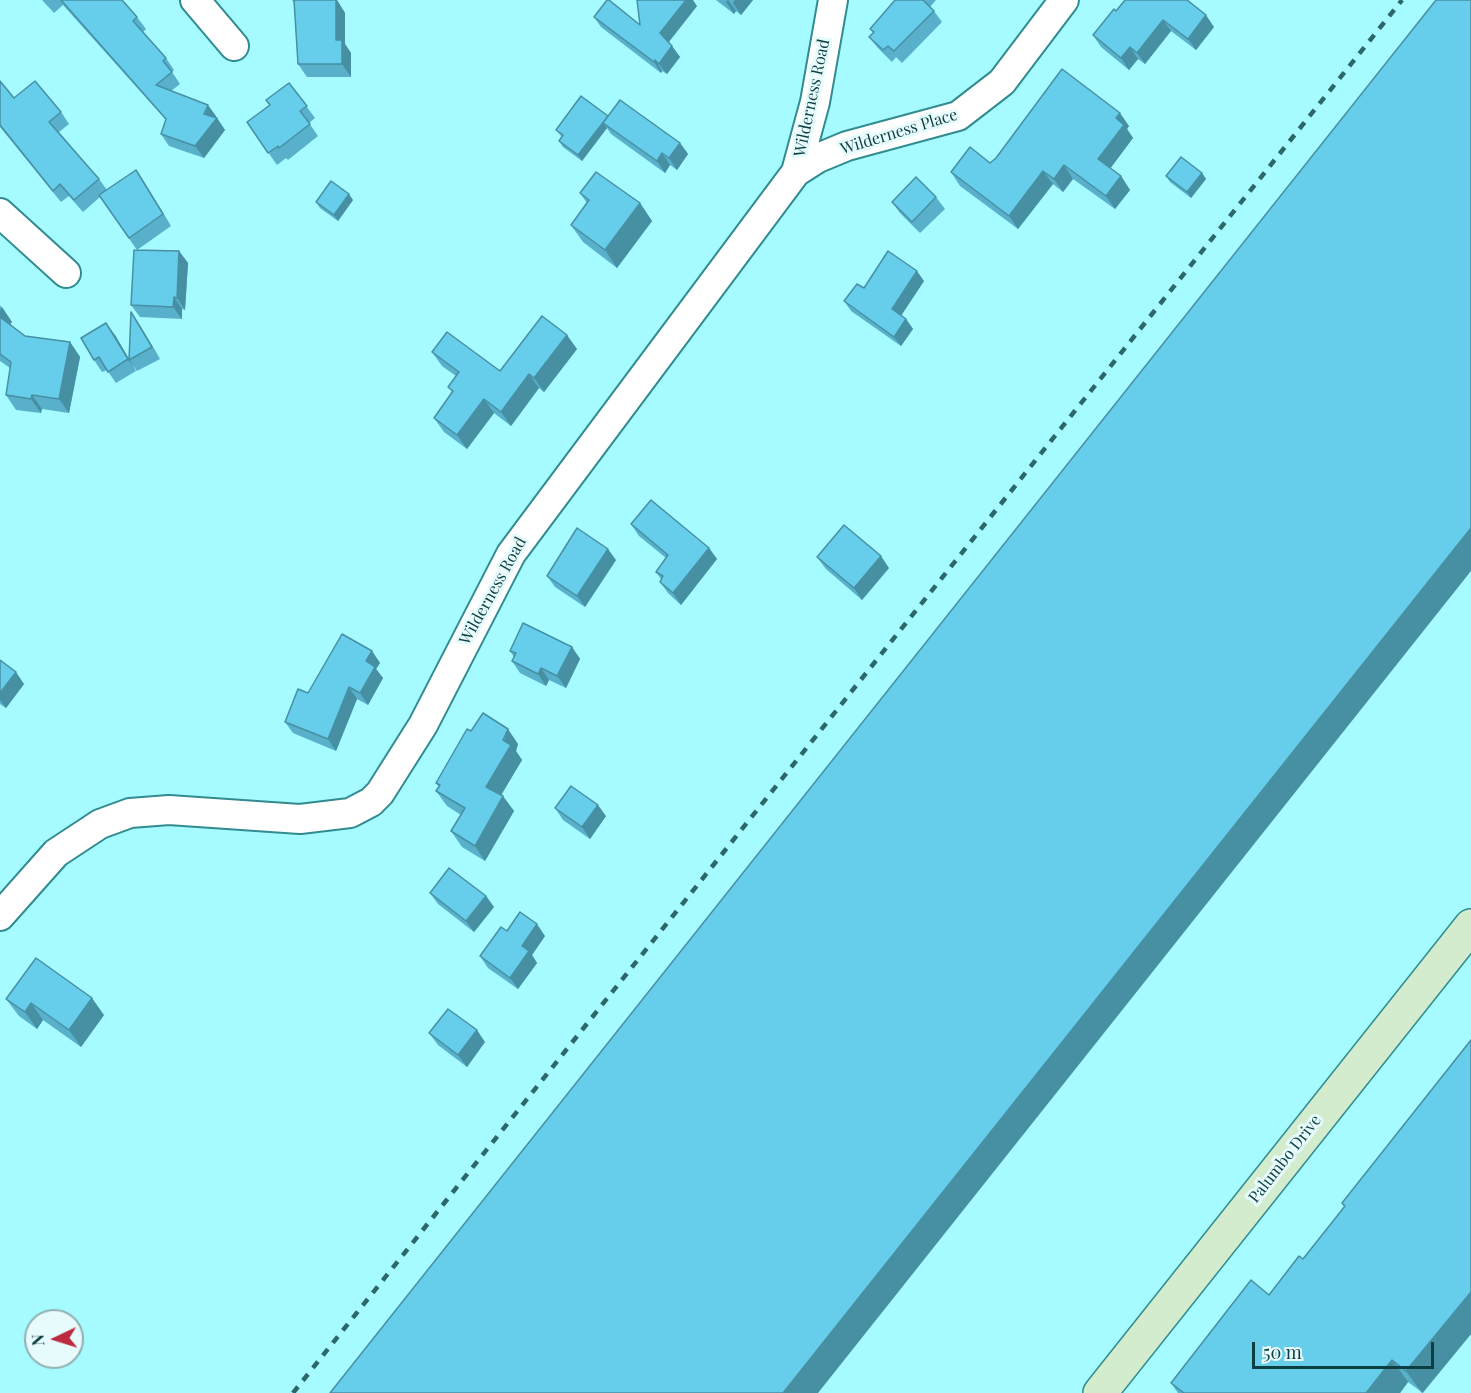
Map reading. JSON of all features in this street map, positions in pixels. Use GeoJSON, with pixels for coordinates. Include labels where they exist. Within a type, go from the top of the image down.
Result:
{"type":"FeatureCollection","features":[{"type":"Feature","properties":{"kind":"street"},"geometry":{"type":"LineString","coordinates":[[195,0],[234,46]]}},
{"type":"Feature","properties":{"kind":"street","name":"Wilderness Road"},"geometry":{"type":"LineString","coordinates":[[0,916],[40,869],[63,848],[100,824],[130,813],[169,810],[300,819],[350,813],[371,802],[402,761],[423,725],[511,554],[796,172],[815,102],[833,0]]}},
{"type":"Feature","properties":{"kind":"street","name":"Wilderness Place"},"geometry":{"type":"LineString","coordinates":[[796,172],[818,158],[847,146],[958,116],[1002,82],[1064,0]]}},
{"type":"Feature","properties":{"kind":"street"},"geometry":{"type":"LineString","coordinates":[[0,213],[66,273]]}},
{"type":"Feature","properties":{"kind":"street","name":"Palumbo Drive"},"geometry":{"type":"LineString","coordinates":[[1100,1393],[1471,926]]}},
{"type":"Feature","properties":{"kind":"building"},"geometry":{"type":"Polygon","coordinates":[[[61,0],[122,0],[137,17],[133,21],[166,58],[163,61],[172,72],[156,85],[208,105],[204,114],[217,118],[195,146],[161,134],[166,119],[61,0]]]}},
{"type":"Feature","properties":{"kind":"building"},"geometry":{"type":"Polygon","coordinates":[[[294,0],[336,0],[336,40],[342,40],[342,64],[298,64],[294,0]]]}},
{"type":"Feature","properties":{"kind":"building"},"geometry":{"type":"Polygon","coordinates":[[[607,0],[640,25],[637,0],[686,0],[660,33],[672,46],[659,64],[594,17],[607,0]]]}},
{"type":"Feature","properties":{"kind":"building"},"geometry":{"type":"Polygon","coordinates":[[[895,0],[923,0],[934,11],[894,51],[888,46],[883,50],[869,37],[874,32],[870,29],[895,0]]]}},
{"type":"Feature","properties":{"kind":"building"},"geometry":{"type":"Polygon","coordinates":[[[1125,0],[1187,0],[1206,15],[1188,39],[1163,20],[1137,53],[1130,47],[1121,58],[1093,35],[1114,9],[1116,11],[1125,0]]]}},
{"type":"Feature","properties":{"kind":"building"},"geometry":{"type":"Polygon","coordinates":[[[1436,0],[1471,0],[1471,528],[783,1393],[330,1393],[1436,0]]]}},
{"type":"Feature","properties":{"kind":"building"},"geometry":{"type":"Polygon","coordinates":[[[1062,69],[1120,113],[1116,118],[1124,125],[1098,159],[1121,176],[1106,196],[1064,165],[1054,179],[1043,171],[1009,216],[951,172],[970,147],[990,163],[996,158],[1062,69]]]}},
{"type":"Feature","properties":{"kind":"building"},"geometry":{"type":"Polygon","coordinates":[[[0,81],[14,98],[35,81],[61,112],[49,122],[99,179],[74,200],[60,184],[53,191],[0,125],[0,81]]]}},
{"type":"Feature","properties":{"kind":"building"},"geometry":{"type":"Polygon","coordinates":[[[289,83],[307,106],[300,111],[310,124],[279,148],[278,146],[268,153],[247,122],[270,105],[266,100],[289,83]]]}},
{"type":"Feature","properties":{"kind":"building"},"geometry":{"type":"Polygon","coordinates":[[[581,96],[608,116],[578,155],[559,141],[563,135],[556,130],[581,96]]]}},
{"type":"Feature","properties":{"kind":"building"},"geometry":{"type":"Polygon","coordinates":[[[620,100],[680,143],[669,158],[662,153],[657,161],[603,123],[620,100]]]}},
{"type":"Feature","properties":{"kind":"building"},"geometry":{"type":"Polygon","coordinates":[[[1181,157],[1202,173],[1187,192],[1166,176],[1181,157]]]}},
{"type":"Feature","properties":{"kind":"building"},"geometry":{"type":"Polygon","coordinates":[[[136,170],[163,214],[129,238],[99,195],[136,170]]]}},
{"type":"Feature","properties":{"kind":"building"},"geometry":{"type":"Polygon","coordinates":[[[596,172],[640,203],[605,250],[571,225],[589,200],[580,193],[596,172]]]}},
{"type":"Feature","properties":{"kind":"building"},"geometry":{"type":"Polygon","coordinates":[[[916,177],[936,197],[912,222],[892,202],[916,177]]]}},
{"type":"Feature","properties":{"kind":"building"},"geometry":{"type":"Polygon","coordinates":[[[331,181],[349,194],[334,215],[316,202],[331,181]]]}},
{"type":"Feature","properties":{"kind":"building"},"geometry":{"type":"Polygon","coordinates":[[[134,250],[179,251],[177,298],[174,297],[173,307],[131,305],[134,250]]]}},
{"type":"Feature","properties":{"kind":"building"},"geometry":{"type":"Polygon","coordinates":[[[888,251],[917,271],[892,309],[906,319],[894,337],[844,301],[857,284],[864,288],[888,251]]]}},
{"type":"Feature","properties":{"kind":"building"},"geometry":{"type":"Polygon","coordinates":[[[131,312],[152,347],[129,360],[131,312]]]}},
{"type":"Feature","properties":{"kind":"building"},"geometry":{"type":"Polygon","coordinates":[[[542,316],[567,335],[534,378],[529,374],[501,412],[484,399],[457,435],[434,418],[453,391],[448,387],[459,372],[432,352],[447,332],[500,371],[542,316]]]}},
{"type":"Feature","properties":{"kind":"building"},"geometry":{"type":"Polygon","coordinates":[[[0,317],[25,336],[70,342],[59,399],[32,395],[31,399],[6,395],[11,362],[0,354],[0,317]]]}},
{"type":"Feature","properties":{"kind":"building"},"geometry":{"type":"Polygon","coordinates":[[[106,323],[128,359],[108,372],[99,357],[94,360],[81,338],[106,323]]]}},
{"type":"Feature","properties":{"kind":"building"},"geometry":{"type":"Polygon","coordinates":[[[651,500],[709,548],[673,593],[660,582],[663,576],[656,572],[668,555],[631,524],[651,500]]]}},
{"type":"Feature","properties":{"kind":"building"},"geometry":{"type":"Polygon","coordinates":[[[844,525],[881,556],[854,588],[817,557],[844,525]]]}},
{"type":"Feature","properties":{"kind":"building"},"geometry":{"type":"Polygon","coordinates":[[[577,528],[608,549],[577,596],[547,576],[577,528]]]}},
{"type":"Feature","properties":{"kind":"building"},"geometry":{"type":"Polygon","coordinates":[[[523,623],[572,647],[557,676],[541,668],[538,674],[512,661],[516,653],[510,651],[523,623]]]}},
{"type":"Feature","properties":{"kind":"building"},"geometry":{"type":"Polygon","coordinates":[[[342,634],[372,651],[366,661],[375,667],[360,693],[349,687],[328,739],[285,722],[298,689],[308,693],[342,634]]]}},
{"type":"Feature","properties":{"kind":"building"},"geometry":{"type":"Polygon","coordinates":[[[0,660],[16,672],[0,693],[0,660]]]}},
{"type":"Feature","properties":{"kind":"building"},"geometry":{"type":"Polygon","coordinates":[[[483,713],[508,729],[503,740],[511,745],[486,787],[503,796],[475,846],[451,831],[465,808],[436,791],[440,785],[436,783],[467,729],[471,731],[483,713]]]}},
{"type":"Feature","properties":{"kind":"building"},"geometry":{"type":"Polygon","coordinates":[[[571,786],[598,805],[582,827],[555,808],[571,786]]]}},
{"type":"Feature","properties":{"kind":"building"},"geometry":{"type":"Polygon","coordinates":[[[449,868],[486,896],[466,921],[430,893],[449,868]]]}},
{"type":"Feature","properties":{"kind":"building"},"geometry":{"type":"Polygon","coordinates":[[[520,912],[537,924],[522,946],[529,951],[510,978],[480,956],[501,927],[507,931],[520,912]]]}},
{"type":"Feature","properties":{"kind":"building"},"geometry":{"type":"Polygon","coordinates":[[[36,958],[92,998],[69,1030],[31,1003],[25,1012],[6,999],[36,958]]]}},
{"type":"Feature","properties":{"kind":"building"},"geometry":{"type":"Polygon","coordinates":[[[448,1009],[477,1030],[458,1055],[429,1033],[448,1009]]]}},
{"type":"Feature","properties":{"kind":"building"},"geometry":{"type":"Polygon","coordinates":[[[1471,1040],[1471,1292],[1406,1371],[1392,1360],[1366,1393],[1184,1393],[1171,1383],[1251,1280],[1269,1295],[1299,1256],[1303,1259],[1345,1206],[1342,1203],[1471,1040]]]}},
{"type":"Feature","properties":{"kind":"railway"},"geometry":{"type":"LineString","coordinates":[[293,1393],[1402,0]]}}]}
